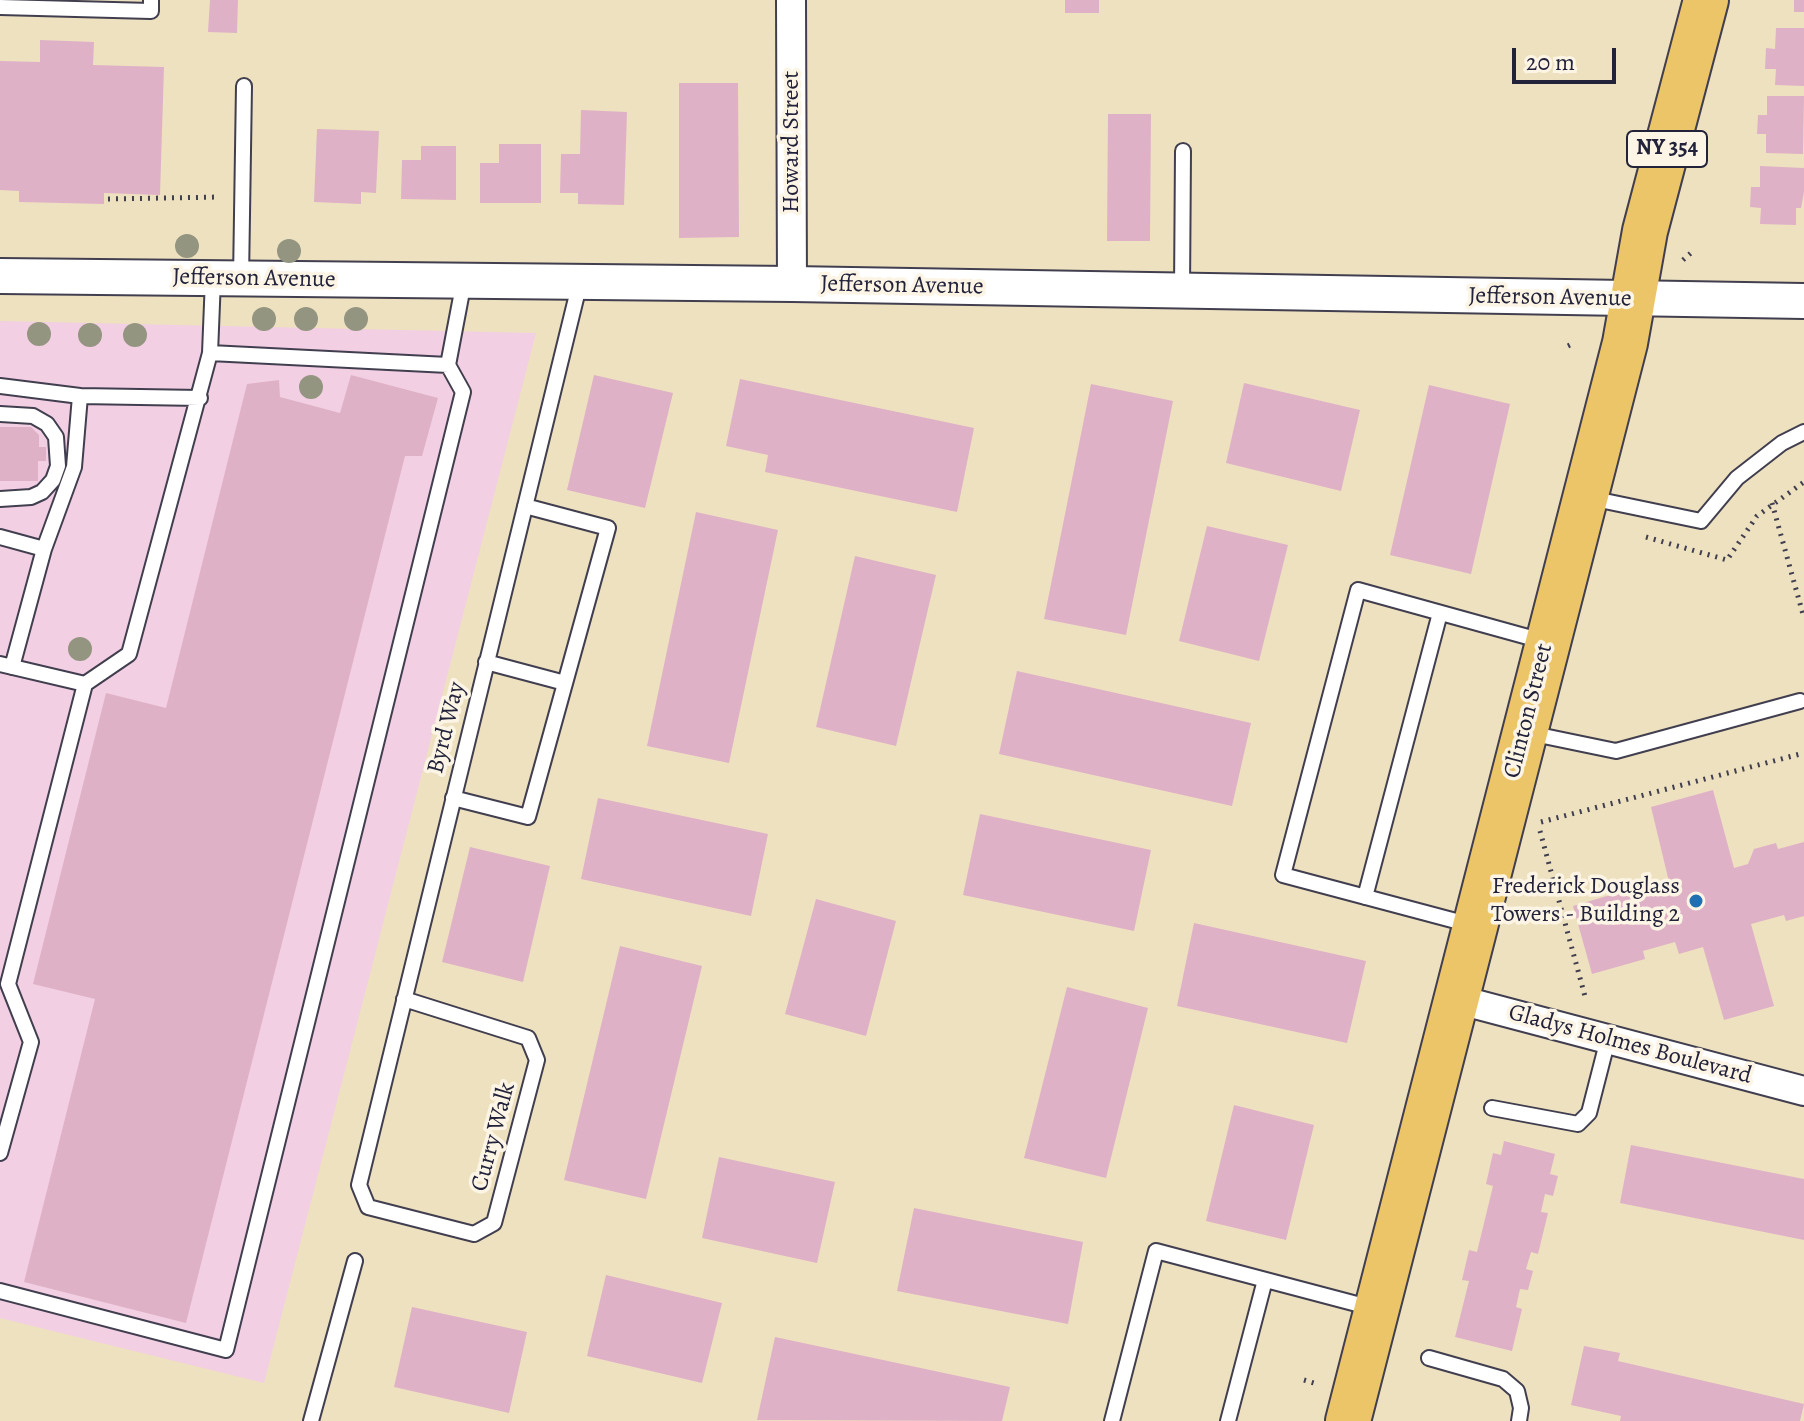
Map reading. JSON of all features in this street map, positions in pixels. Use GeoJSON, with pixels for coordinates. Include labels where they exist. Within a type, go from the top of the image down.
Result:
{"type":"FeatureCollection","features":[{"type":"Feature","properties":{"kind":"main road","name":"Clinton Street"},"geometry":{"type":"LineString","coordinates":[[1348,1421],[1625,343],[1645,231],[1706,0]]}},
{"type":"Feature","properties":{"kind":"street","name":"Howard Street"},"geometry":{"type":"LineString","coordinates":[[791,0],[792,284]]}},
{"type":"Feature","properties":{"kind":"street","name":"Jefferson Avenue"},"geometry":{"type":"LineString","coordinates":[[0,276],[792,284],[1804,301]]}},
{"type":"Feature","properties":{"kind":"street","name":"Gladys Holmes Boulevard"},"geometry":{"type":"LineString","coordinates":[[1456,999],[1804,1091]]}},
{"type":"Feature","properties":{"kind":"lane"},"geometry":{"type":"LineString","coordinates":[[0,7],[151,11],[151,0]]}},
{"type":"Feature","properties":{"kind":"lane"},"geometry":{"type":"LineString","coordinates":[[0,1153],[31,1042],[8,984],[85,684],[129,654],[200,398],[227,279],[244,86]]}},
{"type":"Feature","properties":{"kind":"lane"},"geometry":{"type":"LineString","coordinates":[[1182,292],[1183,151]]}},
{"type":"Feature","properties":{"kind":"lane"},"geometry":{"type":"LineString","coordinates":[[0,1291],[226,1350],[463,392],[448,365],[464,281]]}},
{"type":"Feature","properties":{"kind":"lane","name":"Byrd Way"},"geometry":{"type":"LineString","coordinates":[[359,1185],[580,282]]}},
{"type":"Feature","properties":{"kind":"lane"},"geometry":{"type":"LineString","coordinates":[[210,353],[448,365]]}},
{"type":"Feature","properties":{"kind":"lane"},"geometry":{"type":"LineString","coordinates":[[0,386],[80,396],[200,398]]}},
{"type":"Feature","properties":{"kind":"lane"},"geometry":{"type":"LineString","coordinates":[[80,396],[74,467],[6,665],[85,684]]}},
{"type":"Feature","properties":{"kind":"lane"},"geometry":{"type":"LineString","coordinates":[[0,414],[33,416],[47,424],[56,437],[58,466],[53,480],[42,492],[31,497],[0,499]]}},
{"type":"Feature","properties":{"kind":"lane"},"geometry":{"type":"LineString","coordinates":[[1585,497],[1701,521],[1737,478],[1782,443],[1804,432]]}},
{"type":"Feature","properties":{"kind":"lane"},"geometry":{"type":"LineString","coordinates":[[453,798],[528,817],[608,528],[525,506]]}},
{"type":"Feature","properties":{"kind":"lane"},"geometry":{"type":"LineString","coordinates":[[0,537],[44,549]]}},
{"type":"Feature","properties":{"kind":"lane"},"geometry":{"type":"LineString","coordinates":[[1475,926],[1283,875],[1358,590],[1546,642]]}},
{"type":"Feature","properties":{"kind":"lane"},"geometry":{"type":"LineString","coordinates":[[1365,897],[1440,613]]}},
{"type":"Feature","properties":{"kind":"lane"},"geometry":{"type":"LineString","coordinates":[[486,662],[565,683]]}},
{"type":"Feature","properties":{"kind":"lane"},"geometry":{"type":"LineString","coordinates":[[1524,732],[1616,751],[1800,701]]}},
{"type":"Feature","properties":{"kind":"lane","name":"Curry Walk"},"geometry":{"type":"LineString","coordinates":[[359,1185],[368,1207],[474,1234],[494,1223],[537,1060],[528,1038],[404,999]]}},
{"type":"Feature","properties":{"kind":"lane"},"geometry":{"type":"LineString","coordinates":[[1492,1108],[1578,1124],[1589,1113],[1608,1039]]}},
{"type":"Feature","properties":{"kind":"lane"},"geometry":{"type":"LineString","coordinates":[[1112,1421],[1156,1251],[1376,1309]]}},
{"type":"Feature","properties":{"kind":"lane"},"geometry":{"type":"LineString","coordinates":[[311,1421],[355,1261]]}},
{"type":"Feature","properties":{"kind":"lane"},"geometry":{"type":"LineString","coordinates":[[1228,1421],[1265,1280]]}},
{"type":"Feature","properties":{"kind":"lane"},"geometry":{"type":"LineString","coordinates":[[1429,1358],[1503,1379],[1517,1391],[1521,1408],[1519,1421]]}},
{"type":"Feature","properties":{"kind":"path"},"geometry":{"type":"LineString","coordinates":[[108,199],[200,197]]}},
{"type":"Feature","properties":{"kind":"path"},"geometry":{"type":"LineString","coordinates":[[1683,260],[1692,252]]}},
{"type":"Feature","properties":{"kind":"path"},"geometry":{"type":"LineString","coordinates":[[1804,482],[1772,503],[1804,618]]}},
{"type":"Feature","properties":{"kind":"path"},"geometry":{"type":"LineString","coordinates":[[1586,1000],[1540,824],[1804,753]]}},
{"type":"Feature","properties":{"kind":"path"},"geometry":{"type":"LineString","coordinates":[[1304,1380],[1314,1383]]}},
{"type":"Feature","properties":{"kind":"shaded area"},"geometry":{"type":"Polygon","coordinates":[[[0,321],[536,333],[264,1383],[0,1318],[0,321]]]}},
{"type":"Feature","properties":{"kind":"building"},"geometry":{"type":"Polygon","coordinates":[[[210,0],[238,0],[237,33],[208,32],[210,0]]]}},
{"type":"Feature","properties":{"kind":"building"},"geometry":{"type":"Polygon","coordinates":[[[1065,0],[1099,0],[1099,13],[1065,13],[1065,0]]]}},
{"type":"Feature","properties":{"kind":"building"},"geometry":{"type":"Polygon","coordinates":[[[1794,0],[1804,0],[1804,12],[1794,12],[1794,0]]]}},
{"type":"Feature","properties":{"kind":"building"},"geometry":{"type":"Polygon","coordinates":[[[1776,28],[1804,28],[1804,86],[1775,85],[1776,69],[1765,69],[1766,48],[1775,49],[1776,28]]]}},
{"type":"Feature","properties":{"kind":"building"},"geometry":{"type":"Polygon","coordinates":[[[40,40],[94,42],[93,65],[164,67],[160,195],[104,193],[104,204],[19,202],[19,191],[0,190],[0,61],[40,62],[40,40]]]}},
{"type":"Feature","properties":{"kind":"building"},"geometry":{"type":"Polygon","coordinates":[[[679,83],[738,83],[739,237],[679,238],[679,83]]]}},
{"type":"Feature","properties":{"kind":"building"},"geometry":{"type":"Polygon","coordinates":[[[1767,96],[1804,96],[1803,154],[1766,153],[1766,134],[1757,134],[1758,115],[1767,115],[1767,96]]]}},
{"type":"Feature","properties":{"kind":"building"},"geometry":{"type":"Polygon","coordinates":[[[581,110],[627,112],[624,205],[578,204],[578,193],[560,193],[561,154],[580,154],[581,110]]]}},
{"type":"Feature","properties":{"kind":"building"},"geometry":{"type":"Polygon","coordinates":[[[1108,114],[1151,114],[1150,241],[1107,241],[1108,114]]]}},
{"type":"Feature","properties":{"kind":"building"},"geometry":{"type":"Polygon","coordinates":[[[317,129],[379,131],[376,193],[361,192],[361,204],[314,202],[317,129]]]}},
{"type":"Feature","properties":{"kind":"building"},"geometry":{"type":"Polygon","coordinates":[[[499,144],[541,144],[541,203],[480,203],[480,163],[499,163],[499,144]]]}},
{"type":"Feature","properties":{"kind":"building"},"geometry":{"type":"Polygon","coordinates":[[[421,146],[456,146],[456,200],[401,199],[402,160],[421,160],[421,146]]]}},
{"type":"Feature","properties":{"kind":"building"},"geometry":{"type":"Polygon","coordinates":[[[1760,166],[1804,168],[1804,192],[1801,208],[1796,208],[1796,225],[1760,224],[1761,208],[1750,207],[1751,187],[1760,187],[1760,166]]]}},
{"type":"Feature","properties":{"kind":"building"},"geometry":{"type":"Polygon","coordinates":[[[351,375],[438,398],[422,456],[405,456],[186,1323],[24,1282],[95,999],[33,984],[106,693],[166,708],[247,384],[279,380],[280,397],[340,413],[351,375]]]}},
{"type":"Feature","properties":{"kind":"building"},"geometry":{"type":"Polygon","coordinates":[[[594,375],[673,393],[645,508],[567,490],[594,375]]]}},
{"type":"Feature","properties":{"kind":"building"},"geometry":{"type":"Polygon","coordinates":[[[740,379],[974,428],[957,512],[765,472],[768,455],[726,446],[740,379]]]}},
{"type":"Feature","properties":{"kind":"building"},"geometry":{"type":"Polygon","coordinates":[[[1244,383],[1360,410],[1341,491],[1226,463],[1244,383]]]}},
{"type":"Feature","properties":{"kind":"building"},"geometry":{"type":"Polygon","coordinates":[[[1091,384],[1173,401],[1126,635],[1044,619],[1091,384]]]}},
{"type":"Feature","properties":{"kind":"building"},"geometry":{"type":"Polygon","coordinates":[[[1429,385],[1510,404],[1471,574],[1390,555],[1429,385]]]}},
{"type":"Feature","properties":{"kind":"building"},"geometry":{"type":"Polygon","coordinates":[[[0,427],[31,427],[39,435],[39,447],[46,447],[46,461],[38,461],[38,481],[0,481],[0,427]]]}},
{"type":"Feature","properties":{"kind":"building"},"geometry":{"type":"Polygon","coordinates":[[[696,512],[778,530],[729,763],[647,746],[696,512]]]}},
{"type":"Feature","properties":{"kind":"building"},"geometry":{"type":"Polygon","coordinates":[[[1207,526],[1288,545],[1259,661],[1179,641],[1207,526]]]}},
{"type":"Feature","properties":{"kind":"building"},"geometry":{"type":"Polygon","coordinates":[[[855,556],[936,575],[896,746],[816,727],[855,556]]]}},
{"type":"Feature","properties":{"kind":"building"},"geometry":{"type":"Polygon","coordinates":[[[1017,671],[1251,723],[1232,806],[999,754],[1017,671]]]}},
{"type":"Feature","properties":{"kind":"building","name":"Frederick Douglass Towers - Building 2"},"geometry":{"type":"Polygon","coordinates":[[[1713,790],[1734,868],[1748,864],[1754,849],[1776,843],[1778,849],[1804,842],[1804,916],[1786,921],[1784,915],[1751,924],[1774,1006],[1724,1020],[1703,947],[1679,954],[1675,942],[1643,951],[1645,959],[1592,974],[1573,906],[1627,890],[1629,897],[1670,886],[1651,807],[1713,790]]]}},
{"type":"Feature","properties":{"kind":"building"},"geometry":{"type":"Polygon","coordinates":[[[598,798],[768,834],[751,916],[581,879],[598,798]]]}},
{"type":"Feature","properties":{"kind":"building"},"geometry":{"type":"Polygon","coordinates":[[[980,814],[1151,850],[1134,931],[963,895],[980,814]]]}},
{"type":"Feature","properties":{"kind":"building"},"geometry":{"type":"Polygon","coordinates":[[[470,847],[550,866],[523,982],[442,962],[470,847]]]}},
{"type":"Feature","properties":{"kind":"building"},"geometry":{"type":"Polygon","coordinates":[[[816,899],[896,921],[866,1036],[785,1014],[816,899]]]}},
{"type":"Feature","properties":{"kind":"building"},"geometry":{"type":"Polygon","coordinates":[[[1194,923],[1366,961],[1347,1043],[1177,1006],[1194,923]]]}},
{"type":"Feature","properties":{"kind":"building"},"geometry":{"type":"Polygon","coordinates":[[[620,946],[702,966],[646,1199],[564,1180],[620,946]]]}},
{"type":"Feature","properties":{"kind":"building"},"geometry":{"type":"Polygon","coordinates":[[[1067,987],[1148,1008],[1106,1178],[1024,1158],[1067,987]]]}},
{"type":"Feature","properties":{"kind":"building"},"geometry":{"type":"Polygon","coordinates":[[[1234,1105],[1314,1125],[1286,1240],[1206,1221],[1234,1105]]]}},
{"type":"Feature","properties":{"kind":"building"},"geometry":{"type":"Polygon","coordinates":[[[1504,1141],[1555,1154],[1550,1174],[1558,1176],[1553,1196],[1545,1194],[1541,1212],[1548,1213],[1538,1254],[1531,1252],[1526,1269],[1533,1271],[1528,1290],[1520,1289],[1516,1307],[1522,1309],[1512,1351],[1455,1337],[1469,1281],[1462,1280],[1469,1250],[1477,1252],[1493,1186],[1486,1184],[1493,1153],[1501,1155],[1504,1141]]]}},
{"type":"Feature","properties":{"kind":"building"},"geometry":{"type":"Polygon","coordinates":[[[1631,1145],[1804,1179],[1804,1240],[1620,1203],[1631,1145]]]}},
{"type":"Feature","properties":{"kind":"building"},"geometry":{"type":"Polygon","coordinates":[[[719,1157],[835,1182],[817,1263],[702,1238],[719,1157]]]}},
{"type":"Feature","properties":{"kind":"building"},"geometry":{"type":"Polygon","coordinates":[[[914,1208],[1083,1242],[1068,1324],[897,1291],[914,1208]]]}},
{"type":"Feature","properties":{"kind":"building"},"geometry":{"type":"Polygon","coordinates":[[[606,1275],[722,1303],[702,1383],[587,1356],[606,1275]]]}},
{"type":"Feature","properties":{"kind":"building"},"geometry":{"type":"Polygon","coordinates":[[[412,1307],[527,1332],[509,1413],[394,1387],[412,1307]]]}},
{"type":"Feature","properties":{"kind":"building"},"geometry":{"type":"Polygon","coordinates":[[[775,1337],[1010,1387],[1002,1421],[757,1420],[775,1337]]]}},
{"type":"Feature","properties":{"kind":"building"},"geometry":{"type":"Polygon","coordinates":[[[1584,1346],[1620,1353],[1618,1361],[1804,1404],[1800,1421],[1620,1421],[1621,1416],[1571,1405],[1584,1346]]]}},
{"type":"Feature","properties":{"kind":"place","name":"Frederick Douglass Towers - Building 2"},"geometry":{"type":"Point","coordinates":[1696,901]}}]}
